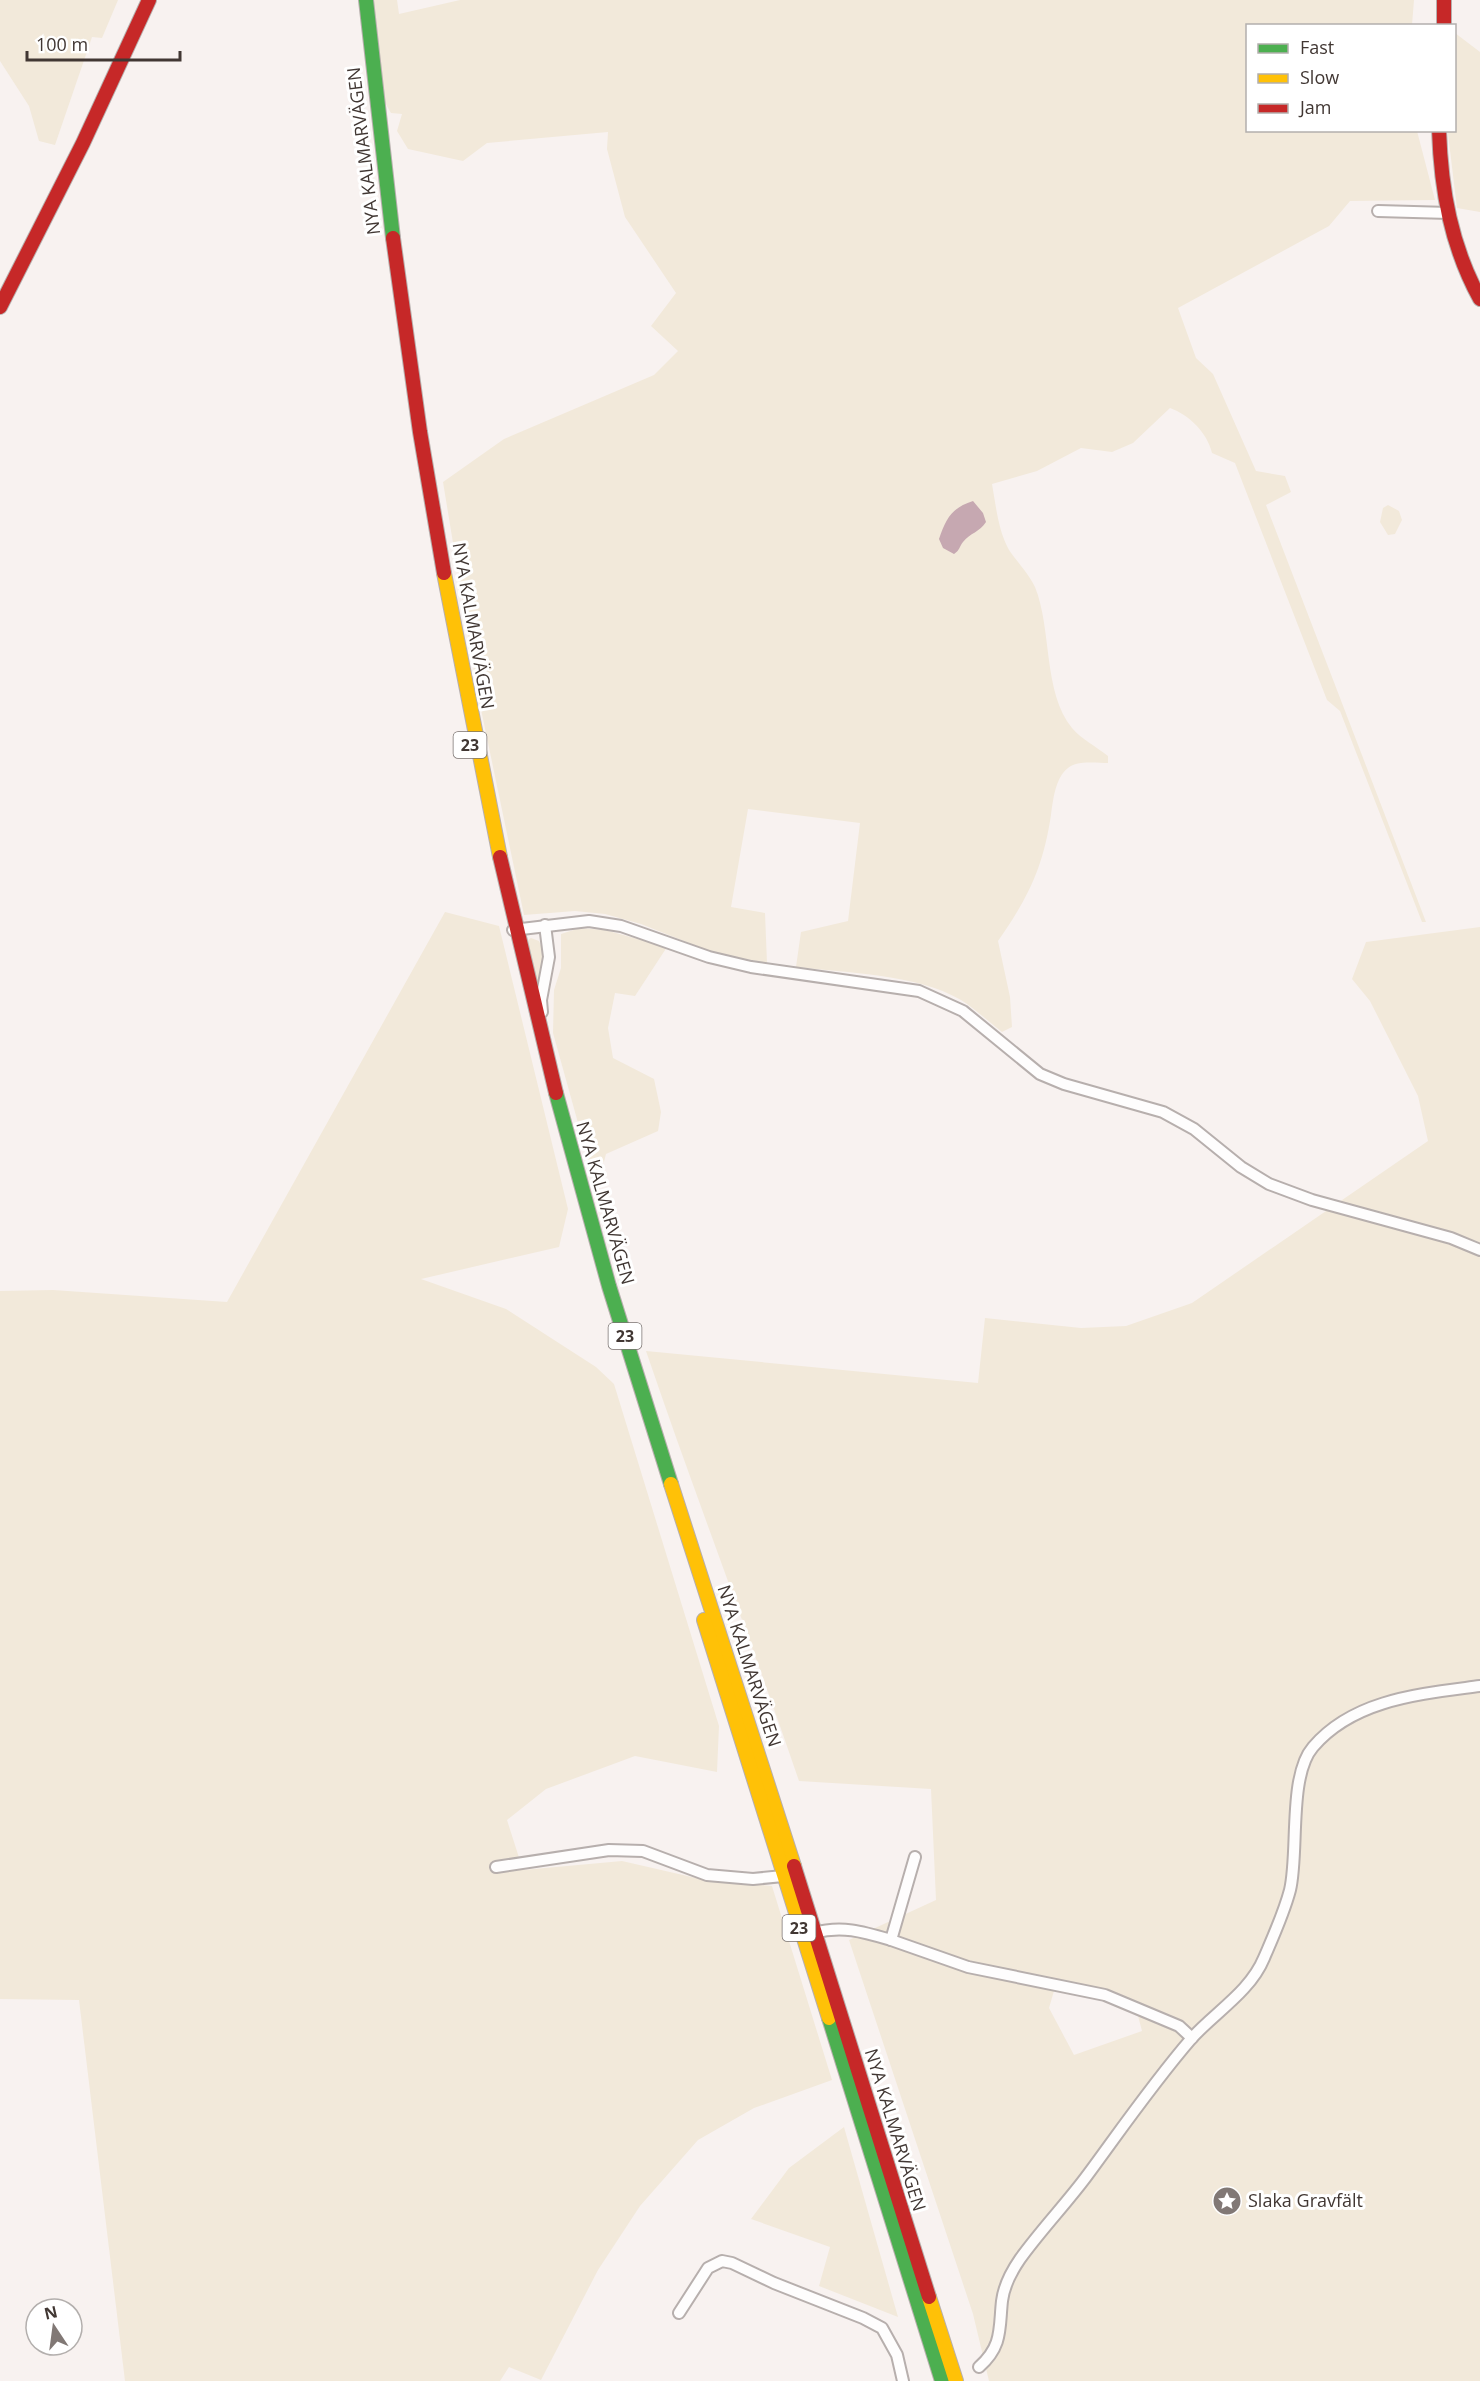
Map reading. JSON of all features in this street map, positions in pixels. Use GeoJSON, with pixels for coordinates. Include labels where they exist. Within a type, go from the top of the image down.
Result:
{"type":"FeatureCollection","features":[{"type":"Feature","properties":{"kind":"main road"},"geometry":{"type":"LineString","coordinates":[[0,285],[72,143],[138,0]]}},
{"type":"Feature","properties":{"kind":"main road"},"geometry":{"type":"LineString","coordinates":[[0,307],[83,143],[149,0]]}},
{"type":"Feature","properties":{"kind":"main road","name":"NYA KALMARVÄGEN"},"geometry":{"type":"LineString","coordinates":[[358,0],[372,145],[394,312],[464,713],[562,1149],[633,1391],[942,2381]]}},
{"type":"Feature","properties":{"kind":"main road","name":"NYA KALMARVÄGEN"},"geometry":{"type":"LineString","coordinates":[[366,0],[379,144],[401,310],[468,702],[514,930],[570,1148],[638,1380],[956,2381]]}},
{"type":"Feature","properties":{"kind":"main road"},"geometry":{"type":"LineString","coordinates":[[1444,0],[1444,24]]}},
{"type":"Feature","properties":{"kind":"main road"},"geometry":{"type":"LineString","coordinates":[[1439,132],[1440,164],[1449,213],[1464,267],[1480,299]]}},
{"type":"Feature","properties":{"kind":"street"},"geometry":{"type":"LineString","coordinates":[[1378,212],[1449,213]]}},
{"type":"Feature","properties":{"kind":"street"},"geometry":{"type":"LineString","coordinates":[[514,930],[589,921],[621,926],[709,957],[752,967],[899,987],[936,997],[963,1011],[1040,1074],[1064,1084],[1163,1112],[1194,1129],[1241,1167],[1269,1184],[1300,1196],[1413,1226],[1480,1250]]}},
{"type":"Feature","properties":{"kind":"street"},"geometry":{"type":"LineString","coordinates":[[544,1042],[541,1000],[549,957],[545,925]]}},
{"type":"Feature","properties":{"kind":"street"},"geometry":{"type":"LineString","coordinates":[[979,2367],[989,2358],[1002,2326],[1002,2301],[1008,2278],[1140,2102],[1192,2038],[1254,1976],[1263,1960],[1290,1889],[1300,1775],[1311,1749],[1331,1729],[1366,1709],[1403,1697],[1480,1686]]}},
{"type":"Feature","properties":{"kind":"street"},"geometry":{"type":"LineString","coordinates":[[496,1867],[609,1850],[643,1851],[707,1875],[753,1879],[783,1876]]}},
{"type":"Feature","properties":{"kind":"street"},"geometry":{"type":"LineString","coordinates":[[891,1940],[915,1857]]}},
{"type":"Feature","properties":{"kind":"street"},"geometry":{"type":"LineString","coordinates":[[814,1933],[831,1928],[849,1928],[968,1967],[1105,1995],[1179,2026],[1192,2038]]}},
{"type":"Feature","properties":{"kind":"street"},"geometry":{"type":"LineString","coordinates":[[679,2313],[708,2268],[713,2264],[732,2262],[774,2283],[863,2318],[882,2328],[897,2355],[903,2381]]}},
{"type":"Feature","properties":{"kind":"shaded area"},"geometry":{"type":"Polygon","coordinates":[[[0,0],[118,0],[102,38],[92,37],[55,145],[39,141],[29,106],[0,61],[0,0]]]}},
{"type":"Feature","properties":{"kind":"shaded area"},"geometry":{"type":"Polygon","coordinates":[[[371,0],[397,0],[399,14],[460,0],[1414,0],[1412,24],[1246,24],[1246,132],[1417,132],[1435,200],[1350,201],[1329,226],[1178,308],[1196,358],[1213,374],[1256,471],[1285,476],[1291,492],[1266,505],[1426,922],[1422,922],[1340,711],[1327,700],[1235,463],[1212,453],[1202,431],[1184,415],[1170,408],[1133,443],[1112,452],[1081,448],[1037,471],[992,484],[1005,542],[1035,587],[1044,622],[1052,679],[1063,714],[1076,732],[1108,756],[1108,763],[1087,762],[1072,765],[1060,778],[1055,790],[1048,834],[1039,867],[1018,911],[998,941],[1010,997],[1012,1027],[1002,1032],[961,1000],[924,985],[881,976],[796,967],[801,932],[848,921],[860,823],[748,809],[731,907],[765,913],[767,963],[714,953],[641,924],[605,914],[575,911],[524,915],[478,695],[443,482],[504,439],[654,375],[678,351],[651,326],[676,293],[625,217],[607,149],[608,132],[487,143],[463,161],[408,149],[397,131],[402,114],[391,113],[380,94],[371,0]]]}},
{"type":"Feature","properties":{"kind":"shaded area"},"geometry":{"type":"Polygon","coordinates":[[[1456,34],[1480,52],[1480,212],[1457,208],[1448,134],[1456,132],[1456,34]]]}},
{"type":"Feature","properties":{"kind":"shaded area"},"geometry":{"type":"Polygon","coordinates":[[[973,501],[983,513],[986,522],[966,539],[954,554],[943,548],[939,539],[950,515],[959,507],[973,501]]]}},
{"type":"Feature","properties":{"kind":"shaded area"},"geometry":{"type":"Polygon","coordinates":[[[1388,505],[1399,511],[1402,520],[1395,534],[1388,535],[1380,522],[1383,508],[1388,505]]]}},
{"type":"Feature","properties":{"kind":"shaded area"},"geometry":{"type":"Polygon","coordinates":[[[445,912],[499,926],[568,1209],[559,1247],[421,1279],[506,1309],[596,1367],[614,1384],[719,1726],[717,1772],[635,1756],[546,1789],[507,1820],[523,1870],[622,1861],[696,1878],[772,1886],[832,2080],[754,2108],[698,2140],[640,2206],[598,2270],[541,2380],[509,2367],[500,2381],[125,2381],[79,2000],[0,1999],[0,1291],[53,1290],[227,1302],[445,912]]]}},
{"type":"Feature","properties":{"kind":"shaded area"},"geometry":{"type":"Polygon","coordinates":[[[1480,927],[1480,2381],[989,2381],[973,2314],[849,1940],[936,1900],[931,1789],[799,1781],[646,1351],[978,1383],[985,1318],[1081,1328],[1126,1326],[1192,1303],[1428,1141],[1418,1096],[1370,1001],[1352,979],[1366,942],[1480,927]],[[1056,1984],[1049,2008],[1074,2055],[1142,2031],[1136,2008],[1056,1984]]]}},
{"type":"Feature","properties":{"kind":"shaded area"},"geometry":{"type":"Polygon","coordinates":[[[580,928],[605,930],[667,947],[635,996],[615,993],[608,1028],[613,1058],[654,1079],[661,1112],[658,1131],[606,1154],[604,1162],[590,1166],[553,1033],[554,990],[561,968],[561,934],[580,928]]]}},
{"type":"Feature","properties":{"kind":"shaded area"},"geometry":{"type":"Polygon","coordinates":[[[531,938],[539,941],[545,955],[537,995],[528,940],[531,938]]]}},
{"type":"Feature","properties":{"kind":"shaded area"},"geometry":{"type":"Polygon","coordinates":[[[844,2127],[898,2317],[819,2286],[830,2247],[751,2219],[789,2168],[844,2127]]]}},
{"type":"Feature","properties":{"kind":"traffic: fast"},"geometry":{"type":"LineString","coordinates":[[366,0],[393,238]]}},
{"type":"Feature","properties":{"kind":"traffic: fast"},"geometry":{"type":"LineString","coordinates":[[556,1093],[609,1286],[671,1484]]}},
{"type":"Feature","properties":{"kind":"traffic: fast"},"geometry":{"type":"LineString","coordinates":[[829,2018],[942,2381]]}},
{"type":"Feature","properties":{"kind":"traffic: slow"},"geometry":{"type":"LineString","coordinates":[[444,573],[500,857]]}},
{"type":"Feature","properties":{"kind":"traffic: slow"},"geometry":{"type":"LineString","coordinates":[[671,1484],[794,1866]]}},
{"type":"Feature","properties":{"kind":"traffic: slow"},"geometry":{"type":"LineString","coordinates":[[704,1620],[829,2018]]}},
{"type":"Feature","properties":{"kind":"traffic: slow"},"geometry":{"type":"LineString","coordinates":[[929,2297],[956,2381]]}},
{"type":"Feature","properties":{"kind":"traffic: jam"},"geometry":{"type":"LineString","coordinates":[[0,307],[83,143],[149,0]]}},
{"type":"Feature","properties":{"kind":"traffic: jam"},"geometry":{"type":"LineString","coordinates":[[1444,0],[1444,24]]}},
{"type":"Feature","properties":{"kind":"traffic: jam"},"geometry":{"type":"LineString","coordinates":[[1439,132],[1442,174],[1449,217],[1462,259],[1480,299]]}},
{"type":"Feature","properties":{"kind":"traffic: jam"},"geometry":{"type":"LineString","coordinates":[[393,238],[420,432],[444,573]]}},
{"type":"Feature","properties":{"kind":"traffic: jam"},"geometry":{"type":"LineString","coordinates":[[500,857],[556,1093]]}},
{"type":"Feature","properties":{"kind":"traffic: jam"},"geometry":{"type":"LineString","coordinates":[[794,1866],[929,2297]]}},
{"type":"Feature","properties":{"kind":"place","name":"Slaka Gravfält"},"geometry":{"type":"Point","coordinates":[1227,2201]}}]}
